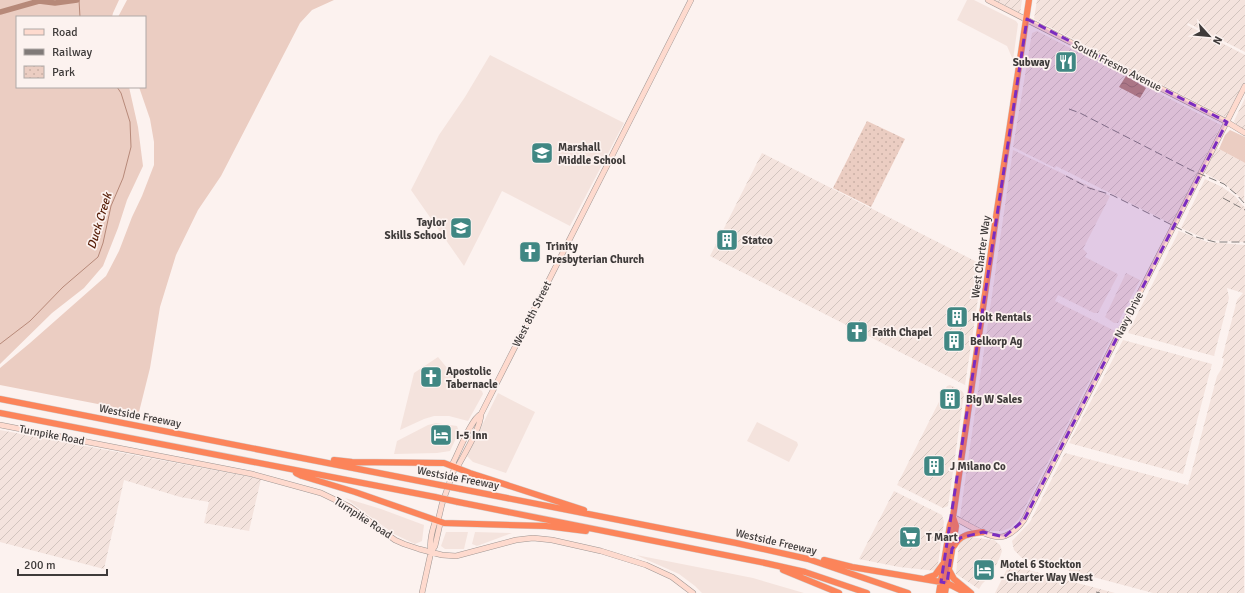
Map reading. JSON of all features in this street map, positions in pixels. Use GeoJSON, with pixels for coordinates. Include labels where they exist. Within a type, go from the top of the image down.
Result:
{"type":"FeatureCollection","features":[{"type":"Feature","properties":{"kind":"highway","name":"West Charter Way"},"geometry":{"type":"LineString","coordinates":[[945,593],[944,563],[950,525],[953,517],[996,217],[1030,0]]}},
{"type":"Feature","properties":{"kind":"highway","name":"Westside Freeway"},"geometry":{"type":"LineString","coordinates":[[0,399],[736,543],[808,560],[908,593]]}},
{"type":"Feature","properties":{"kind":"highway","name":"Westside Freeway"},"geometry":{"type":"LineString","coordinates":[[0,413],[765,563],[805,572],[866,593]]}},
{"type":"Feature","properties":{"kind":"highway"},"geometry":{"type":"LineString","coordinates":[[290,456],[352,462],[437,462],[449,464],[600,516]]}},
{"type":"Feature","properties":{"kind":"highway"},"geometry":{"type":"LineString","coordinates":[[286,468],[302,476],[355,492],[438,521],[454,523],[546,526],[587,531],[599,530]]}},
{"type":"Feature","properties":{"kind":"highway","name":"West Charter Way"},"geometry":{"type":"LineString","coordinates":[[939,593],[949,569],[956,526],[953,517]]}},
{"type":"Feature","properties":{"kind":"highway"},"geometry":{"type":"LineString","coordinates":[[952,549],[960,538],[965,535],[983,532]]}},
{"type":"Feature","properties":{"kind":"highway"},"geometry":{"type":"LineString","coordinates":[[808,560],[820,559],[852,567],[944,582],[966,593]]}},
{"type":"Feature","properties":{"kind":"highway"},"geometry":{"type":"LineString","coordinates":[[765,563],[839,593]]}},
{"type":"Feature","properties":{"kind":"highway"},"geometry":{"type":"LineString","coordinates":[[922,578],[935,575],[944,563]]}},
{"type":"Feature","properties":{"kind":"highway"},"geometry":{"type":"LineString","coordinates":[[949,569],[954,580],[971,593]]}},
{"type":"Feature","properties":{"kind":"street","name":"West 8th Street"},"geometry":{"type":"LineString","coordinates":[[455,467],[458,466],[470,443],[481,419],[481,414],[692,0]]}},
{"type":"Feature","properties":{"kind":"street","name":"South Fresno Avenue"},"geometry":{"type":"LineString","coordinates":[[988,0],[1227,122],[1245,133]]}},
{"type":"Feature","properties":{"kind":"street","name":"Navy Drive"},"geometry":{"type":"LineString","coordinates":[[983,532],[1004,537],[1015,530],[1024,520],[1245,86]]}},
{"type":"Feature","properties":{"kind":"street","name":"West 8th Street"},"geometry":{"type":"LineString","coordinates":[[422,593],[431,552],[435,546],[440,524],[438,521],[442,504],[455,467],[454,463],[476,416],[481,414]]}},
{"type":"Feature","properties":{"kind":"street"},"geometry":{"type":"LineString","coordinates":[[470,443],[470,430],[479,424]]}},
{"type":"Feature","properties":{"kind":"street","name":"Turnpike Road"},"geometry":{"type":"LineString","coordinates":[[0,425],[252,474],[321,493],[350,507],[404,544],[442,555],[456,556],[516,540],[532,538],[552,540],[601,551],[646,565],[672,578],[693,593]]}},
{"type":"Feature","properties":{"kind":"street"},"geometry":{"type":"LineString","coordinates":[[953,517],[983,532]]}},
{"type":"Feature","properties":{"kind":"highlighted area"},"geometry":{"type":"Polygon","coordinates":[[[1027,19],[1227,122],[1024,520],[1004,537],[983,532],[960,538],[952,549],[947,583],[941,582],[1027,19]]]}},
{"type":"Feature","properties":{"kind":"shaded area"},"geometry":{"type":"Polygon","coordinates":[[[967,0],[974,0],[1016,21],[1018,24],[1013,60],[1007,46],[957,20],[967,0]]]}},
{"type":"Feature","properties":{"kind":"shaded area"},"geometry":{"type":"Polygon","coordinates":[[[995,0],[1022,0],[1020,13],[995,0]]]}},
{"type":"Feature","properties":{"kind":"shaded area"},"geometry":{"type":"Polygon","coordinates":[[[1037,0],[1245,0],[1245,52],[1188,23],[1187,25],[1245,55],[1245,81],[1227,116],[1225,117],[1034,19],[1037,0]]]}},
{"type":"Feature","properties":{"kind":"shaded area"},"geometry":{"type":"Polygon","coordinates":[[[1037,31],[1221,125],[1172,224],[1056,166],[1055,168],[1013,147],[1032,33],[1037,31]]]}},
{"type":"Feature","properties":{"kind":"shaded area","name":"Marshall Middle School"},"geometry":{"type":"Polygon","coordinates":[[[490,55],[624,123],[570,226],[502,191],[464,266],[411,190],[439,135],[465,97],[490,55]]]}},
{"type":"Feature","properties":{"kind":"shaded area"},"geometry":{"type":"Polygon","coordinates":[[[1245,98],[1245,130],[1234,121],[1245,98]]]}},
{"type":"Feature","properties":{"kind":"shaded area"},"geometry":{"type":"Polygon","coordinates":[[[1217,148],[1245,163],[1244,201],[1225,184],[1204,173],[1217,148]]]}},
{"type":"Feature","properties":{"kind":"shaded area"},"geometry":{"type":"Polygon","coordinates":[[[1013,150],[1110,196],[1083,249],[1087,253],[1085,257],[1118,275],[1098,313],[1094,313],[1058,295],[1055,301],[1115,331],[1019,519],[1010,528],[1002,531],[988,531],[962,520],[960,516],[1013,150]]]}},
{"type":"Feature","properties":{"kind":"shaded area"},"geometry":{"type":"Polygon","coordinates":[[[762,153],[983,265],[965,385],[710,256],[762,153]]]}},
{"type":"Feature","properties":{"kind":"shaded area"},"geometry":{"type":"Polygon","coordinates":[[[1205,179],[1222,187],[1235,196],[1245,208],[1245,242],[1208,240],[1181,228],[1205,179]]]}},
{"type":"Feature","properties":{"kind":"shaded area"},"geometry":{"type":"Polygon","coordinates":[[[1179,231],[1207,242],[1245,245],[1244,593],[1153,593],[1022,558],[1014,550],[1012,541],[1030,522],[1065,453],[1188,485],[1217,376],[1222,368],[1224,359],[1222,358],[1237,300],[1243,293],[1227,288],[1229,298],[1214,356],[1128,333],[1179,231]]]}},
{"type":"Feature","properties":{"kind":"shaded area"},"geometry":{"type":"Polygon","coordinates":[[[1126,273],[1140,280],[1118,323],[1114,323],[1105,317],[1126,273]]]}},
{"type":"Feature","properties":{"kind":"shaded area"},"geometry":{"type":"Polygon","coordinates":[[[1123,340],[1212,364],[1183,474],[1069,443],[1123,340]]]}},
{"type":"Feature","properties":{"kind":"shaded area"},"geometry":{"type":"Polygon","coordinates":[[[438,357],[453,375],[482,391],[483,394],[468,421],[449,416],[434,416],[400,430],[414,373],[438,357]]]}},
{"type":"Feature","properties":{"kind":"shaded area"},"geometry":{"type":"Polygon","coordinates":[[[950,385],[962,391],[964,394],[948,506],[943,508],[897,485],[947,386],[950,385]]]}},
{"type":"Feature","properties":{"kind":"shaded area"},"geometry":{"type":"Polygon","coordinates":[[[498,393],[535,412],[506,473],[473,462],[467,456],[498,393]]]}},
{"type":"Feature","properties":{"kind":"shaded area"},"geometry":{"type":"Polygon","coordinates":[[[757,422],[797,442],[798,445],[789,462],[747,441],[757,422]]]}},
{"type":"Feature","properties":{"kind":"shaded area"},"geometry":{"type":"Polygon","coordinates":[[[436,423],[457,426],[459,432],[450,451],[437,453],[394,454],[397,441],[428,425],[436,423]]]}},
{"type":"Feature","properties":{"kind":"shaded area"},"geometry":{"type":"Polygon","coordinates":[[[0,430],[261,479],[249,531],[204,523],[209,502],[180,497],[124,480],[104,569],[0,542],[0,430]]]}},
{"type":"Feature","properties":{"kind":"shaded area"},"geometry":{"type":"Polygon","coordinates":[[[894,491],[942,515],[944,522],[937,571],[899,567],[859,559],[894,491]]]}},
{"type":"Feature","properties":{"kind":"shaded area"},"geometry":{"type":"Polygon","coordinates":[[[345,498],[381,509],[424,525],[422,541],[415,544],[394,534],[345,498]]]}},
{"type":"Feature","properties":{"kind":"shaded area"},"geometry":{"type":"Polygon","coordinates":[[[446,532],[468,532],[464,549],[445,549],[441,546],[446,532]]]}},
{"type":"Feature","properties":{"kind":"shaded area"},"geometry":{"type":"Polygon","coordinates":[[[475,532],[512,533],[477,546],[472,544],[475,532]]]}},
{"type":"Feature","properties":{"kind":"shaded area"},"geometry":{"type":"Polygon","coordinates":[[[969,537],[994,540],[1000,545],[1002,551],[991,575],[979,589],[956,574],[959,542],[969,537]]]}},
{"type":"Feature","properties":{"kind":"shaded area"},"geometry":{"type":"Polygon","coordinates":[[[636,555],[753,578],[804,593],[702,593],[679,574],[636,555]]]}},
{"type":"Feature","properties":{"kind":"shaded area"},"geometry":{"type":"Polygon","coordinates":[[[1009,565],[1115,593],[995,593],[1009,565]]]}},
{"type":"Feature","properties":{"kind":"green space"},"geometry":{"type":"Polygon","coordinates":[[[0,0],[119,0],[112,16],[16,16],[16,88],[129,88],[138,127],[143,166],[127,200],[103,266],[84,288],[52,313],[0,364],[0,0]]]}},
{"type":"Feature","properties":{"kind":"green space"},"geometry":{"type":"Polygon","coordinates":[[[127,0],[334,0],[312,10],[300,23],[221,176],[198,210],[176,255],[160,307],[150,368],[139,412],[0,385],[0,368],[106,276],[119,251],[154,165],[154,142],[150,119],[139,88],[146,88],[146,16],[119,16],[127,0]]]}},
{"type":"Feature","properties":{"kind":"green space"},"geometry":{"type":"Polygon","coordinates":[[[867,121],[905,139],[871,207],[833,188],[867,121]]]}},
{"type":"Feature","properties":{"kind":"green space"},"geometry":{"type":"Polygon","coordinates":[[[1230,130],[1245,137],[1245,163],[1219,149],[1225,135],[1230,130]]]}},
{"type":"Feature","properties":{"kind":"water"},"geometry":{"type":"Polygon","coordinates":[[[1126,76],[1146,88],[1140,98],[1119,87],[1126,76]]]}},
{"type":"Feature","properties":{"kind":"waterway"},"geometry":{"type":"LineString","coordinates":[[0,12],[39,1],[55,3],[77,0]]}},
{"type":"Feature","properties":{"kind":"waterway","name":"Duck Creek"},"geometry":{"type":"LineString","coordinates":[[79,0],[80,16]]}},
{"type":"Feature","properties":{"kind":"waterway","name":"Duck Creek"},"geometry":{"type":"LineString","coordinates":[[0,344],[30,321],[63,287],[98,257],[103,243],[111,206],[123,178],[131,147],[130,122],[121,93],[118,88]]}},
{"type":"Feature","properties":{"kind":"railway"},"geometry":{"type":"LineString","coordinates":[[1069,109],[1080,113],[1191,170],[1224,184],[1245,204]]}},
{"type":"Feature","properties":{"kind":"railway"},"geometry":{"type":"LineString","coordinates":[[1066,176],[1089,188],[1112,195],[1196,237],[1215,242],[1245,242]]}},
{"type":"Feature","properties":{"kind":"railway"},"geometry":{"type":"LineString","coordinates":[[1223,198],[1245,210]]}},
{"type":"Feature","properties":{"kind":"railway"},"geometry":{"type":"LineString","coordinates":[[1096,592],[1100,593]]}},
{"type":"Feature","properties":{"kind":"place","name":"Subway"},"geometry":{"type":"Point","coordinates":[1066,62]}},
{"type":"Feature","properties":{"kind":"place","name":"Marshall Middle School"},"geometry":{"type":"Point","coordinates":[542,153]}},
{"type":"Feature","properties":{"kind":"place","name":"Taylor Skills School"},"geometry":{"type":"Point","coordinates":[461,228]}},
{"type":"Feature","properties":{"kind":"place","name":"Statco"},"geometry":{"type":"Point","coordinates":[727,240]}},
{"type":"Feature","properties":{"kind":"place","name":"Trinity Presbyterian Church"},"geometry":{"type":"Point","coordinates":[530,252]}},
{"type":"Feature","properties":{"kind":"place","name":"Holt Rentals"},"geometry":{"type":"Point","coordinates":[957,317]}},
{"type":"Feature","properties":{"kind":"place","name":"Faith Chapel"},"geometry":{"type":"Point","coordinates":[857,332]}},
{"type":"Feature","properties":{"kind":"place","name":"Belkorp Ag"},"geometry":{"type":"Point","coordinates":[954,341]}},
{"type":"Feature","properties":{"kind":"place","name":"Apostolic Tabernacle"},"geometry":{"type":"Point","coordinates":[431,377]}},
{"type":"Feature","properties":{"kind":"place","name":"Big W Sales"},"geometry":{"type":"Point","coordinates":[950,399]}},
{"type":"Feature","properties":{"kind":"place","name":"I-5 Inn"},"geometry":{"type":"Point","coordinates":[441,435]}},
{"type":"Feature","properties":{"kind":"place","name":"J Milano Co"},"geometry":{"type":"Point","coordinates":[934,466]}},
{"type":"Feature","properties":{"kind":"place","name":"T Mart"},"geometry":{"type":"Point","coordinates":[910,537]}},
{"type":"Feature","properties":{"kind":"place","name":"Motel 6 Stockton - Charter Way West"},"geometry":{"type":"Point","coordinates":[984,570]}}]}
